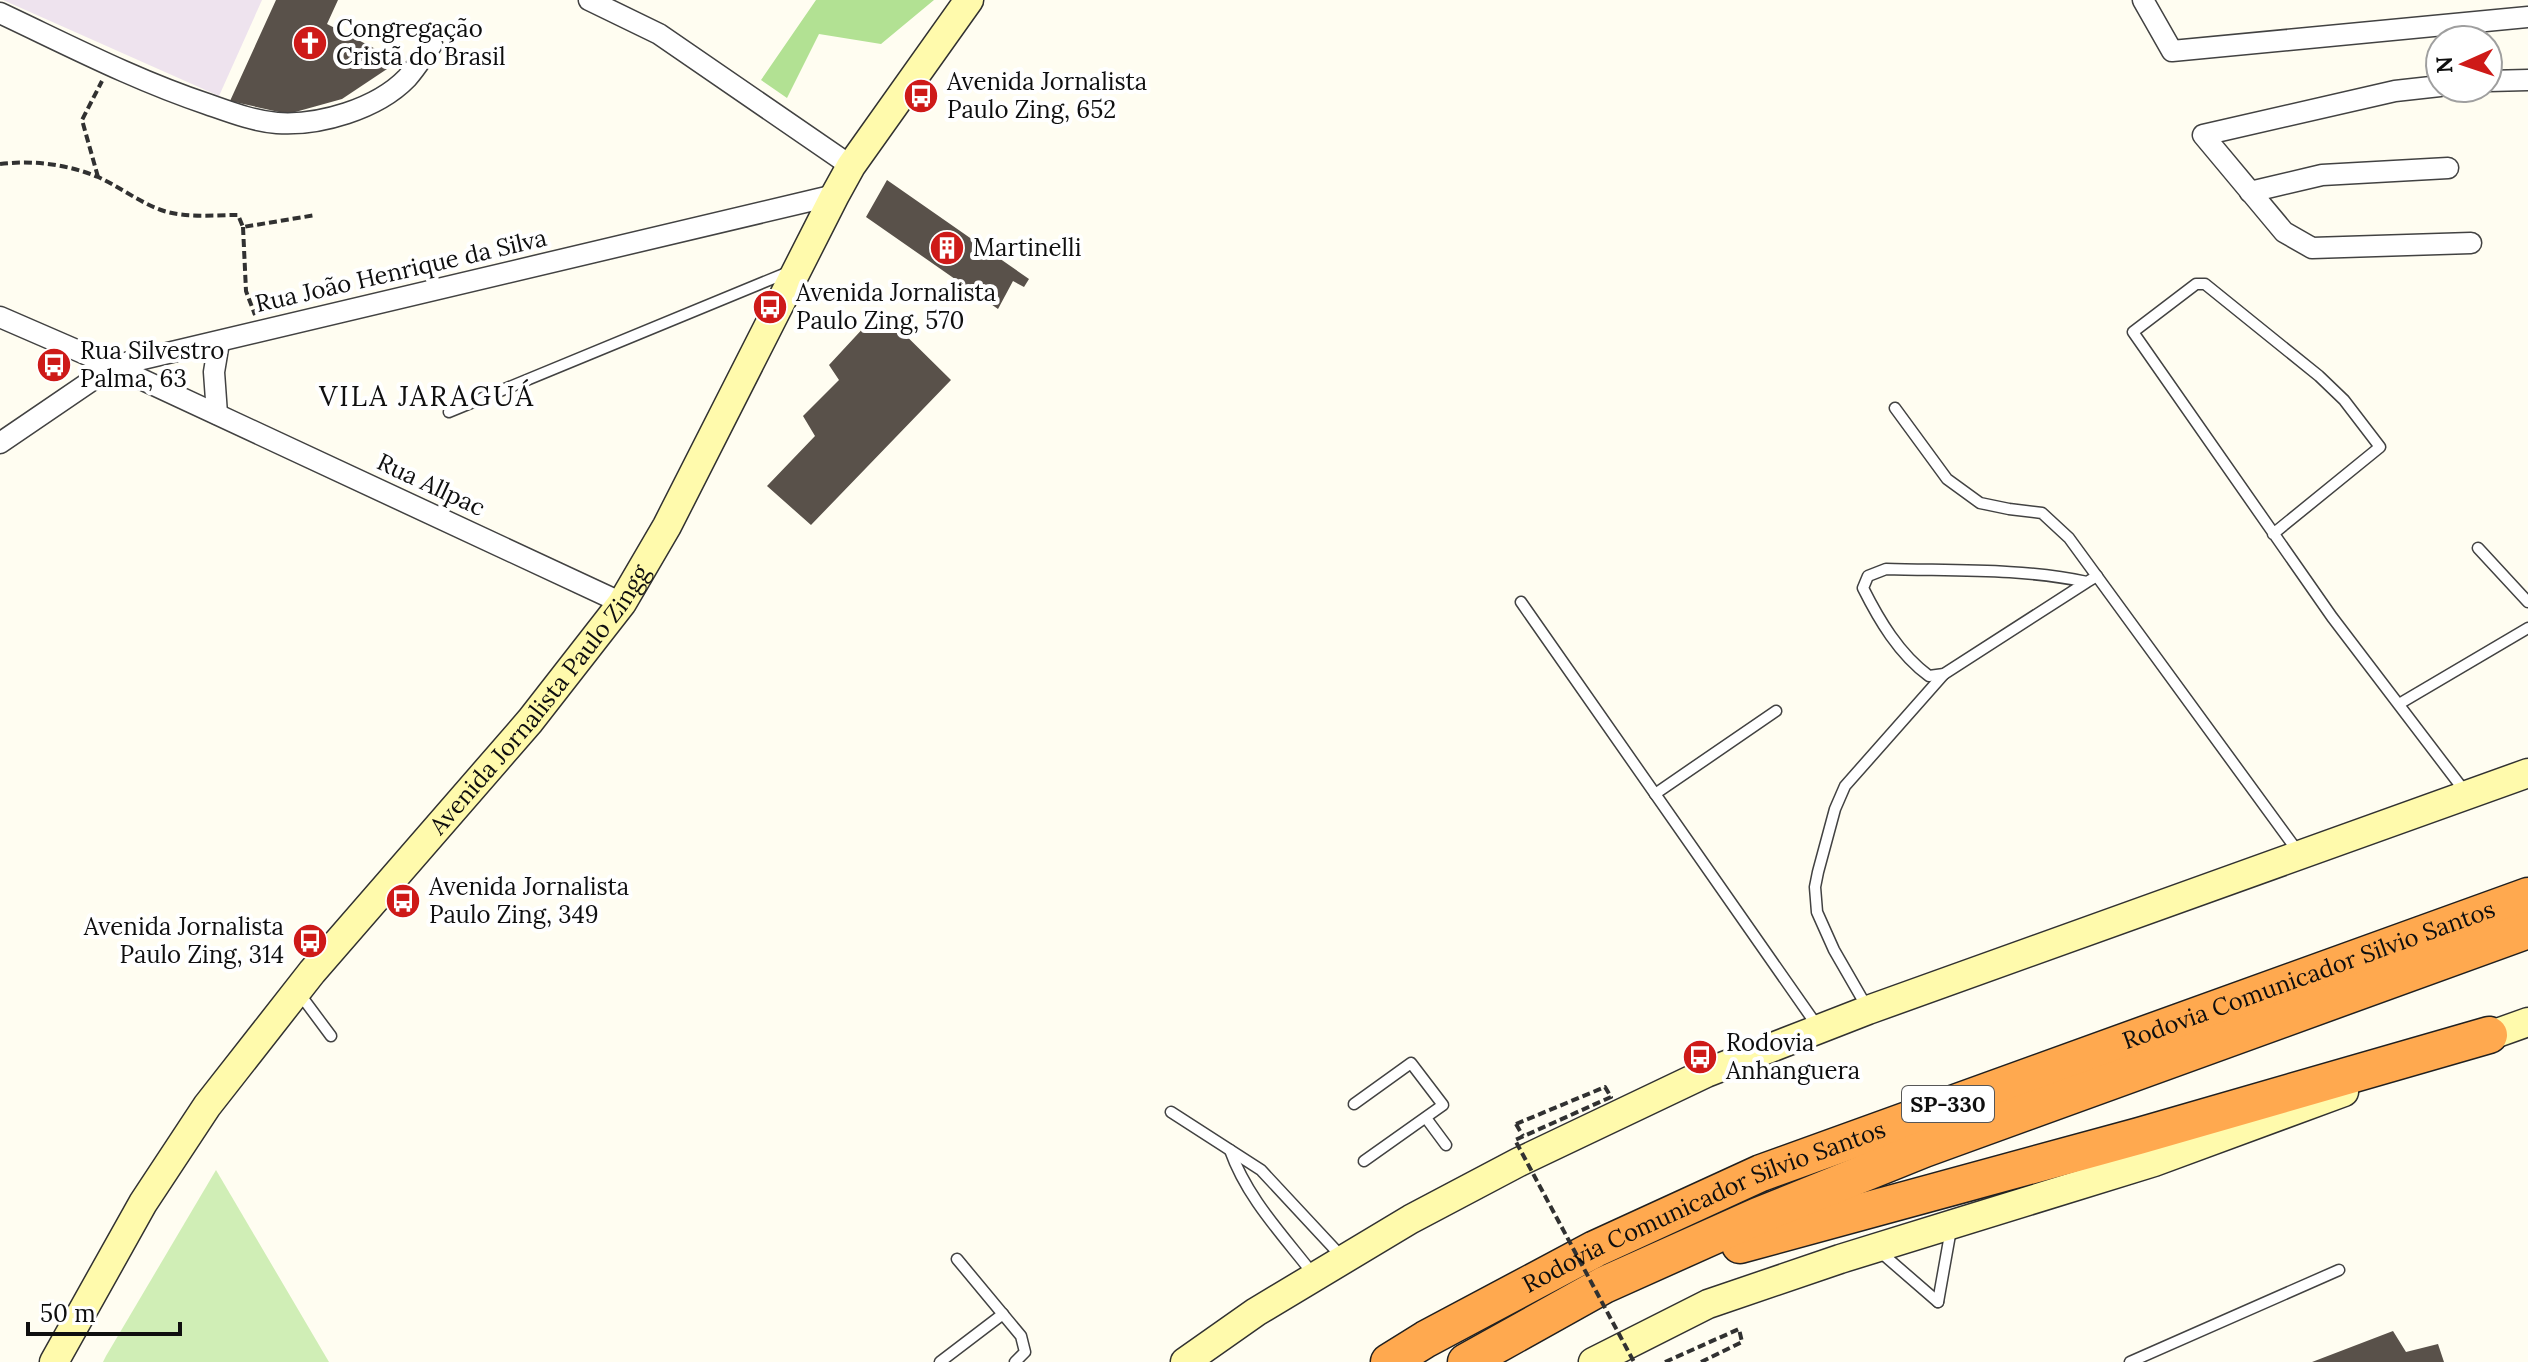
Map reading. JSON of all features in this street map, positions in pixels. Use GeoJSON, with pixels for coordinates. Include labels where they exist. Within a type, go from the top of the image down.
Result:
{"type":"FeatureCollection","features":[{"type":"Feature","properties":{"kind":"highway","name":"Rodovia Comunicador Silvio Santos"},"geometry":{"type":"LineString","coordinates":[[1389,1362],[1595,1249],[1761,1173],[2528,896]]}},
{"type":"Feature","properties":{"kind":"highway","name":"Rodovia Comunicador Silvio Santos"},"geometry":{"type":"LineString","coordinates":[[1466,1362],[1604,1285],[1758,1216],[1924,1149],[2528,930]]}},
{"type":"Feature","properties":{"kind":"highway"},"geometry":{"type":"LineString","coordinates":[[1604,1285],[2489,1035]]}},
{"type":"Feature","properties":{"kind":"main road","name":"Avenida Jornalista Paulo Zingg"},"geometry":{"type":"LineString","coordinates":[[54,1362],[159,1179],[207,1106],[409,858],[530,721],[622,603],[667,526],[851,166],[969,0]]}},
{"type":"Feature","properties":{"kind":"main road"},"geometry":{"type":"LineString","coordinates":[[1185,1362],[1256,1312],[1343,1258],[1519,1162],[1706,1073],[1868,1010],[2528,773]]}},
{"type":"Feature","properties":{"kind":"main road"},"geometry":{"type":"LineString","coordinates":[[1593,1362],[1708,1304],[2264,1123],[2528,1022]]}},
{"type":"Feature","properties":{"kind":"street"},"geometry":{"type":"LineString","coordinates":[[589,0],[659,34],[851,166]]}},
{"type":"Feature","properties":{"kind":"street"},"geometry":{"type":"LineString","coordinates":[[2143,0],[2172,51],[2528,17]]}},
{"type":"Feature","properties":{"kind":"street"},"geometry":{"type":"LineString","coordinates":[[0,13],[177,94],[250,118],[279,123],[318,121],[379,99],[406,79],[432,44]]}},
{"type":"Feature","properties":{"kind":"street"},"geometry":{"type":"LineString","coordinates":[[2504,81],[2528,80]]}},
{"type":"Feature","properties":{"kind":"street"},"geometry":{"type":"LineString","coordinates":[[2424,88],[2395,91],[2203,135],[2284,232],[2312,248],[2471,243]]}},
{"type":"Feature","properties":{"kind":"street"},"geometry":{"type":"LineString","coordinates":[[2250,192],[2322,175],[2448,168]]}},
{"type":"Feature","properties":{"kind":"street","name":"Rua João Henrique da Silva"},"geometry":{"type":"LineString","coordinates":[[0,443],[113,366],[835,195]]}},
{"type":"Feature","properties":{"kind":"street","name":"Rua Allpac"},"geometry":{"type":"LineString","coordinates":[[0,317],[113,366],[622,603]]}},
{"type":"Feature","properties":{"kind":"street"},"geometry":{"type":"LineString","coordinates":[[217,414],[214,372],[219,342]]}},
{"type":"Feature","properties":{"kind":"lane"},"geometry":{"type":"LineString","coordinates":[[449,412],[796,269]]}},
{"type":"Feature","properties":{"kind":"lane"},"geometry":{"type":"LineString","coordinates":[[2273,534],[2380,447],[2344,400],[2319,376],[2205,284],[2196,284],[2133,332],[2273,534],[2332,617],[2467,794]]}},
{"type":"Feature","properties":{"kind":"lane"},"geometry":{"type":"LineString","coordinates":[[1895,408],[1947,479],[1980,503],[2042,513],[2069,538],[2092,579],[2300,854]]}},
{"type":"Feature","properties":{"kind":"lane"},"geometry":{"type":"LineString","coordinates":[[2478,548],[2528,602]]}},
{"type":"Feature","properties":{"kind":"lane"},"geometry":{"type":"LineString","coordinates":[[1944,674],[1929,676],[1911,663],[1872,607],[1863,588],[1868,576],[1886,569],[2014,571],[2092,579]]}},
{"type":"Feature","properties":{"kind":"lane"},"geometry":{"type":"LineString","coordinates":[[1868,1010],[1834,950],[1817,912],[1815,887],[1818,872],[1835,809],[1845,786],[1944,674],[2092,579]]}},
{"type":"Feature","properties":{"kind":"lane"},"geometry":{"type":"LineString","coordinates":[[1521,602],[1819,1028]]}},
{"type":"Feature","properties":{"kind":"lane"},"geometry":{"type":"LineString","coordinates":[[2399,704],[2528,628]]}},
{"type":"Feature","properties":{"kind":"lane"},"geometry":{"type":"LineString","coordinates":[[1655,794],[1776,711]]}},
{"type":"Feature","properties":{"kind":"lane"},"geometry":{"type":"LineString","coordinates":[[298,991],[331,1036]]}},
{"type":"Feature","properties":{"kind":"lane"},"geometry":{"type":"LineString","coordinates":[[1354,1104],[1411,1063],[1443,1105],[1364,1161]]}},
{"type":"Feature","properties":{"kind":"lane"},"geometry":{"type":"LineString","coordinates":[[1171,1112],[1261,1170],[1343,1258]]}},
{"type":"Feature","properties":{"kind":"lane"},"geometry":{"type":"LineString","coordinates":[[1426,1118],[1446,1145]]}},
{"type":"Feature","properties":{"kind":"lane"},"geometry":{"type":"LineString","coordinates":[[1230,1150],[1251,1195],[1315,1276]]}},
{"type":"Feature","properties":{"kind":"lane"},"geometry":{"type":"LineString","coordinates":[[1876,1249],[1938,1302],[1952,1227]]}},
{"type":"Feature","properties":{"kind":"lane"},"geometry":{"type":"LineString","coordinates":[[957,1259],[1021,1336],[1025,1347],[1023,1356],[1015,1362]]}},
{"type":"Feature","properties":{"kind":"lane"},"geometry":{"type":"LineString","coordinates":[[2130,1362],[2339,1270]]}},
{"type":"Feature","properties":{"kind":"lane"},"geometry":{"type":"LineString","coordinates":[[940,1362],[1003,1314]]}},
{"type":"Feature","properties":{"kind":"path"},"geometry":{"type":"LineString","coordinates":[[98,177],[82,120],[111,65]]}},
{"type":"Feature","properties":{"kind":"path"},"geometry":{"type":"LineString","coordinates":[[0,164],[22,161],[47,164],[98,177],[129,196],[166,212],[238,215],[243,227],[246,291],[261,331]]}},
{"type":"Feature","properties":{"kind":"path"},"geometry":{"type":"LineString","coordinates":[[243,227],[316,215]]}},
{"type":"Feature","properties":{"kind":"path"},"geometry":{"type":"LineString","coordinates":[[1516,1124],[1605,1087],[1611,1097],[1515,1140],[1634,1362]]}},
{"type":"Feature","properties":{"kind":"path"},"geometry":{"type":"LineString","coordinates":[[1665,1362],[1739,1329],[1742,1342],[1701,1362]]}},
{"type":"Feature","properties":{"kind":"shaded area"},"geometry":{"type":"Polygon","coordinates":[[[3,0],[262,0],[219,96],[3,0]]]}},
{"type":"Feature","properties":{"kind":"green space"},"geometry":{"type":"Polygon","coordinates":[[[816,0],[934,0],[881,44],[819,34],[787,98],[761,80],[816,0]]]}},
{"type":"Feature","properties":{"kind":"green space"},"geometry":{"type":"Polygon","coordinates":[[[216,1170],[329,1362],[103,1362],[106,1356],[216,1170]]]}},
{"type":"Feature","properties":{"kind":"building","name":"Congregação Cristã do Brasil"},"geometry":{"type":"Polygon","coordinates":[[[276,0],[338,0],[327,24],[399,61],[342,99],[288,114],[230,101],[276,0]]]}},
{"type":"Feature","properties":{"kind":"building","name":"Martinelli"},"geometry":{"type":"Polygon","coordinates":[[[887,180],[1029,279],[1024,287],[1013,281],[998,309],[866,217],[887,180]]]}},
{"type":"Feature","properties":{"kind":"building"},"geometry":{"type":"Polygon","coordinates":[[[880,310],[951,380],[811,525],[767,486],[815,436],[803,416],[839,380],[829,365],[880,310]]]}},
{"type":"Feature","properties":{"kind":"building"},"geometry":{"type":"Polygon","coordinates":[[[2393,1331],[2406,1352],[2438,1344],[2444,1362],[2312,1362],[2393,1331]]]}},
{"type":"Feature","properties":{"kind":"place","name":"Congregação Cristã do Brasil"},"geometry":{"type":"Point","coordinates":[310,43]}},
{"type":"Feature","properties":{"kind":"place","name":"Avenida Jornalista Paulo Zing, 652"},"geometry":{"type":"Point","coordinates":[921,96]}},
{"type":"Feature","properties":{"kind":"place","name":"Martinelli"},"geometry":{"type":"Point","coordinates":[947,248]}},
{"type":"Feature","properties":{"kind":"place","name":"Avenida Jornalista Paulo Zing, 570"},"geometry":{"type":"Point","coordinates":[770,307]}},
{"type":"Feature","properties":{"kind":"place","name":"Rua Silvestro Palma, 63"},"geometry":{"type":"Point","coordinates":[54,365]}},
{"type":"Feature","properties":{"kind":"place","name":"Avenida Jornalista Paulo Zing, 349"},"geometry":{"type":"Point","coordinates":[403,901]}},
{"type":"Feature","properties":{"kind":"place","name":"Avenida Jornalista Paulo Zing, 314"},"geometry":{"type":"Point","coordinates":[310,941]}},
{"type":"Feature","properties":{"kind":"place","name":"Rodovia Anhanguera"},"geometry":{"type":"Point","coordinates":[1700,1057]}},
{"type":"Feature","properties":{"kind":"district","name":"VILA JARAGUÁ"},"geometry":{"type":"Point","coordinates":[427,396]}}]}
